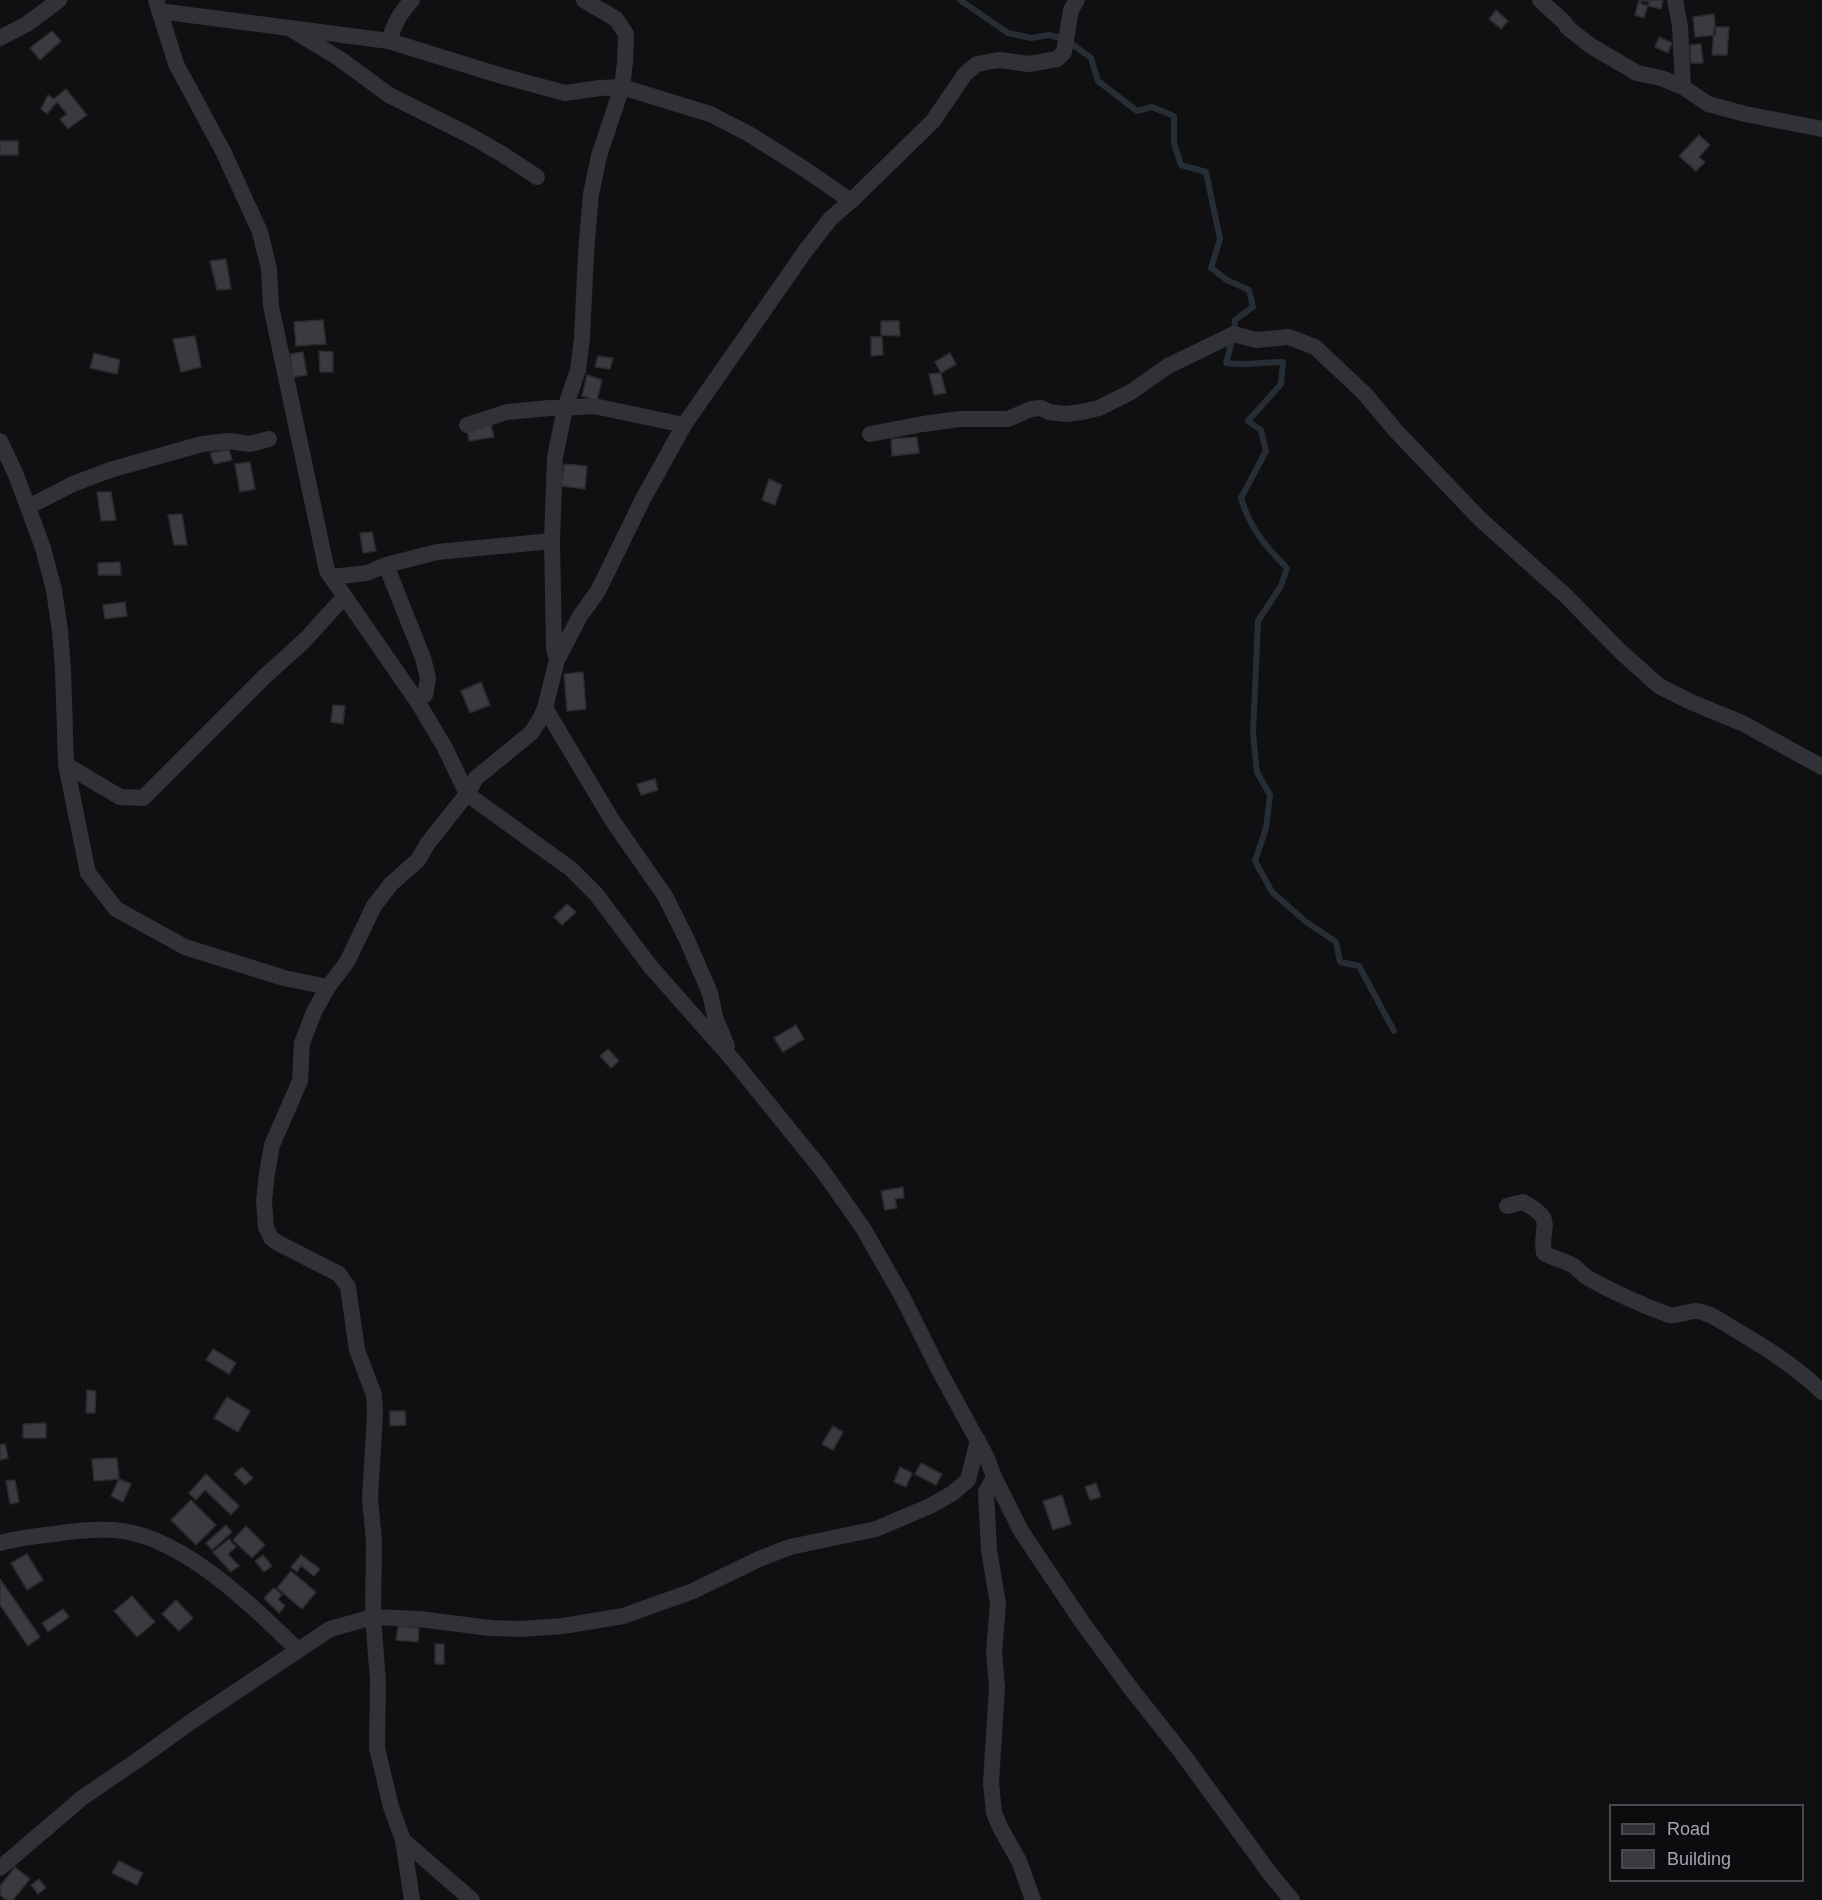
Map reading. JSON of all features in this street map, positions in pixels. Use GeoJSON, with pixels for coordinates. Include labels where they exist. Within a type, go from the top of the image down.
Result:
{"type":"FeatureCollection","features":[{"type":"Feature","properties":{"kind":"street"},"geometry":{"type":"LineString","coordinates":[[0,38],[27,24],[59,0]]}},
{"type":"Feature","properties":{"kind":"street"},"geometry":{"type":"LineString","coordinates":[[389,41],[401,11],[412,0]]}},
{"type":"Feature","properties":{"kind":"street"},"geometry":{"type":"LineString","coordinates":[[557,660],[554,648],[552,541],[555,458],[565,408],[578,370],[591,194],[599,156],[622,87],[626,34],[616,19],[584,0]]}},
{"type":"Feature","properties":{"kind":"street"},"geometry":{"type":"LineString","coordinates":[[412,1900],[403,1840],[391,1807],[377,1748],[378,1682],[373,1617],[374,1540],[370,1498],[374,1395],[357,1350],[348,1287],[339,1274],[278,1244],[271,1238],[266,1227],[264,1201],[272,1145],[300,1081],[302,1043],[314,1012],[328,987],[347,962],[374,906],[391,884],[418,860],[428,843],[467,794],[476,778],[531,733],[539,721],[545,708],[557,660],[580,616],[598,591],[643,499],[684,425],[806,250],[831,218],[933,121],[965,74],[977,64],[999,60],[1029,64],[1057,59],[1064,52],[1071,10],[1077,0]]}},
{"type":"Feature","properties":{"kind":"street"},"geometry":{"type":"LineString","coordinates":[[1540,0],[1568,28],[1591,46],[1637,73],[1661,78],[1683,87],[1708,104],[1745,114],[1822,129]]}},
{"type":"Feature","properties":{"kind":"street"},"geometry":{"type":"LineString","coordinates":[[1675,0],[1680,26],[1683,87]]}},
{"type":"Feature","properties":{"kind":"street"},"geometry":{"type":"LineString","coordinates":[[851,201],[749,134],[710,114],[622,87],[565,93],[389,41],[288,28],[158,5],[176,64],[224,153],[261,232],[268,269],[271,306],[327,571],[419,704],[445,748],[467,794],[571,869],[588,885],[650,966],[733,1060],[822,1170],[863,1228],[903,1298],[940,1372],[978,1440],[1021,1531],[1082,1622],[1292,1900]]}},
{"type":"Feature","properties":{"kind":"street"},"geometry":{"type":"LineString","coordinates":[[288,28],[340,58],[389,95],[469,135],[537,177]]}},
{"type":"Feature","properties":{"kind":"street"},"geometry":{"type":"LineString","coordinates":[[870,434],[960,419],[1008,419],[1031,409],[1041,408],[1049,412],[1066,414],[1082,412],[1106,405],[1131,392],[1168,366],[1234,334],[1256,340],[1289,337],[1315,347],[1342,371],[1480,519],[1565,595],[1659,686],[1744,724],[1822,767]]}},
{"type":"Feature","properties":{"kind":"street"},"geometry":{"type":"LineString","coordinates":[[467,425],[507,412],[594,406],[684,425]]}},
{"type":"Feature","properties":{"kind":"street"},"geometry":{"type":"LineString","coordinates":[[28,507],[94,475],[202,444],[228,441],[250,444],[269,439]]}},
{"type":"Feature","properties":{"kind":"street"},"geometry":{"type":"LineString","coordinates":[[0,441],[43,548],[54,590],[63,670],[66,765],[88,873],[116,909],[185,947],[284,978],[328,987]]}},
{"type":"Feature","properties":{"kind":"street"},"geometry":{"type":"LineString","coordinates":[[331,577],[367,573],[386,565],[437,552],[552,541]]}},
{"type":"Feature","properties":{"kind":"street"},"geometry":{"type":"LineString","coordinates":[[386,565],[423,658],[428,678],[426,695]]}},
{"type":"Feature","properties":{"kind":"street"},"geometry":{"type":"LineString","coordinates":[[66,765],[120,797],[143,798],[262,679],[305,640],[344,597]]}},
{"type":"Feature","properties":{"kind":"street"},"geometry":{"type":"LineString","coordinates":[[545,708],[612,820],[665,896],[710,993],[715,1017],[733,1060]]}},
{"type":"Feature","properties":{"kind":"street"},"geometry":{"type":"LineString","coordinates":[[1507,1206],[1523,1202],[1543,1215],[1546,1223],[1544,1253],[1568,1263],[1586,1277],[1606,1287],[1669,1315],[1692,1311],[1706,1313],[1751,1339],[1807,1377],[1822,1392]]}},
{"type":"Feature","properties":{"kind":"street"},"geometry":{"type":"LineString","coordinates":[[0,1868],[82,1798],[330,1629],[373,1617],[521,1629],[563,1626],[623,1616],[693,1591],[759,1559],[790,1547],[876,1529],[930,1506],[953,1493],[968,1480],[978,1440]]}},
{"type":"Feature","properties":{"kind":"street"},"geometry":{"type":"LineString","coordinates":[[994,1477],[986,1492],[989,1550],[998,1604],[994,1652],[997,1687],[991,1782],[994,1813],[1000,1829],[1019,1861],[1033,1900]]}},
{"type":"Feature","properties":{"kind":"street"},"geometry":{"type":"LineString","coordinates":[[0,1543],[80,1530],[115,1530],[138,1535],[194,1560],[298,1650]]}},
{"type":"Feature","properties":{"kind":"street"},"geometry":{"type":"LineString","coordinates":[[403,1840],[472,1900]]}},
{"type":"Feature","properties":{"kind":"building"},"geometry":{"type":"Polygon","coordinates":[[[1639,0],[1649,2],[1644,18],[1635,15],[1639,0]]]}},
{"type":"Feature","properties":{"kind":"building"},"geometry":{"type":"Polygon","coordinates":[[[1641,0],[1663,0],[1661,9],[1641,4],[1641,0]]]}},
{"type":"Feature","properties":{"kind":"building"},"geometry":{"type":"Polygon","coordinates":[[[1496,10],[1508,21],[1501,29],[1489,19],[1496,10]]]}},
{"type":"Feature","properties":{"kind":"building"},"geometry":{"type":"Polygon","coordinates":[[[1714,14],[1716,35],[1695,37],[1693,17],[1714,14]]]}},
{"type":"Feature","properties":{"kind":"building"},"geometry":{"type":"Polygon","coordinates":[[[1714,27],[1729,27],[1727,55],[1712,55],[1714,27]]]}},
{"type":"Feature","properties":{"kind":"building"},"geometry":{"type":"Polygon","coordinates":[[[52,31],[61,41],[40,60],[30,48],[52,31]]]}},
{"type":"Feature","properties":{"kind":"building"},"geometry":{"type":"Polygon","coordinates":[[[1659,37],[1672,43],[1668,53],[1655,47],[1659,37]]]}},
{"type":"Feature","properties":{"kind":"building"},"geometry":{"type":"Polygon","coordinates":[[[1701,44],[1703,63],[1691,63],[1690,45],[1701,44]]]}},
{"type":"Feature","properties":{"kind":"building"},"geometry":{"type":"Polygon","coordinates":[[[66,89],[87,115],[68,129],[60,119],[67,114],[57,102],[47,114],[41,109],[48,95],[54,99],[66,89]]]}},
{"type":"Feature","properties":{"kind":"building"},"geometry":{"type":"Polygon","coordinates":[[[1699,135],[1710,145],[1699,157],[1705,162],[1696,171],[1679,156],[1699,135]]]}},
{"type":"Feature","properties":{"kind":"building"},"geometry":{"type":"Polygon","coordinates":[[[0,141],[18,141],[18,155],[0,155],[0,141]]]}},
{"type":"Feature","properties":{"kind":"building"},"geometry":{"type":"Polygon","coordinates":[[[226,259],[231,289],[217,290],[210,261],[226,259]]]}},
{"type":"Feature","properties":{"kind":"building"},"geometry":{"type":"Polygon","coordinates":[[[323,320],[326,344],[296,346],[294,322],[323,320]]]}},
{"type":"Feature","properties":{"kind":"building"},"geometry":{"type":"Polygon","coordinates":[[[881,321],[899,321],[900,336],[881,335],[881,321]]]}},
{"type":"Feature","properties":{"kind":"building"},"geometry":{"type":"Polygon","coordinates":[[[195,336],[201,367],[181,372],[173,339],[195,336]]]}},
{"type":"Feature","properties":{"kind":"building"},"geometry":{"type":"Polygon","coordinates":[[[871,337],[882,337],[883,355],[871,356],[871,337]]]}},
{"type":"Feature","properties":{"kind":"building"},"geometry":{"type":"Polygon","coordinates":[[[319,351],[333,352],[333,372],[320,372],[319,351]]]}},
{"type":"Feature","properties":{"kind":"building"},"geometry":{"type":"Polygon","coordinates":[[[303,352],[307,375],[293,377],[290,354],[303,352]]]}},
{"type":"Feature","properties":{"kind":"building"},"geometry":{"type":"Polygon","coordinates":[[[94,353],[120,360],[117,374],[90,368],[94,353]]]}},
{"type":"Feature","properties":{"kind":"building"},"geometry":{"type":"Polygon","coordinates":[[[950,353],[956,364],[941,373],[935,362],[950,353]]]}},
{"type":"Feature","properties":{"kind":"building"},"geometry":{"type":"Polygon","coordinates":[[[598,356],[613,358],[610,369],[595,367],[598,356]]]}},
{"type":"Feature","properties":{"kind":"building"},"geometry":{"type":"Polygon","coordinates":[[[941,373],[946,393],[934,395],[929,374],[941,373]]]}},
{"type":"Feature","properties":{"kind":"building"},"geometry":{"type":"Polygon","coordinates":[[[587,375],[602,380],[597,400],[582,396],[587,375]]]}},
{"type":"Feature","properties":{"kind":"building"},"geometry":{"type":"Polygon","coordinates":[[[491,424],[494,437],[469,441],[467,428],[491,424]]]}},
{"type":"Feature","properties":{"kind":"building"},"geometry":{"type":"Polygon","coordinates":[[[917,437],[919,453],[892,456],[891,439],[917,437]]]}},
{"type":"Feature","properties":{"kind":"building"},"geometry":{"type":"Polygon","coordinates":[[[229,449],[232,460],[214,464],[210,453],[229,449]]]}},
{"type":"Feature","properties":{"kind":"building"},"geometry":{"type":"Polygon","coordinates":[[[250,462],[255,489],[240,492],[235,464],[250,462]]]}},
{"type":"Feature","properties":{"kind":"building"},"geometry":{"type":"Polygon","coordinates":[[[564,464],[587,466],[585,489],[561,486],[564,464]]]}},
{"type":"Feature","properties":{"kind":"building"},"geometry":{"type":"Polygon","coordinates":[[[769,479],[782,485],[775,505],[762,500],[769,479]]]}},
{"type":"Feature","properties":{"kind":"building"},"geometry":{"type":"Polygon","coordinates":[[[97,492],[111,492],[116,520],[101,521],[97,492]]]}},
{"type":"Feature","properties":{"kind":"building"},"geometry":{"type":"Polygon","coordinates":[[[182,514],[187,545],[174,545],[168,515],[182,514]]]}},
{"type":"Feature","properties":{"kind":"building"},"geometry":{"type":"Polygon","coordinates":[[[372,532],[376,551],[363,553],[360,533],[372,532]]]}},
{"type":"Feature","properties":{"kind":"building"},"geometry":{"type":"Polygon","coordinates":[[[120,562],[121,575],[98,575],[98,563],[120,562]]]}},
{"type":"Feature","properties":{"kind":"building"},"geometry":{"type":"Polygon","coordinates":[[[125,602],[127,616],[105,619],[103,605],[125,602]]]}},
{"type":"Feature","properties":{"kind":"building"},"geometry":{"type":"Polygon","coordinates":[[[583,672],[586,709],[567,711],[564,674],[583,672]]]}},
{"type":"Feature","properties":{"kind":"building"},"geometry":{"type":"Polygon","coordinates":[[[481,682],[490,705],[470,713],[461,691],[481,682]]]}},
{"type":"Feature","properties":{"kind":"building"},"geometry":{"type":"Polygon","coordinates":[[[333,705],[345,706],[343,724],[331,722],[333,705]]]}},
{"type":"Feature","properties":{"kind":"building"},"geometry":{"type":"Polygon","coordinates":[[[655,779],[658,790],[641,795],[637,784],[655,779]]]}},
{"type":"Feature","properties":{"kind":"building"},"geometry":{"type":"Polygon","coordinates":[[[567,904],[576,912],[562,925],[554,917],[567,904]]]}},
{"type":"Feature","properties":{"kind":"building"},"geometry":{"type":"Polygon","coordinates":[[[796,1025],[804,1039],[783,1052],[774,1038],[796,1025]]]}},
{"type":"Feature","properties":{"kind":"building"},"geometry":{"type":"Polygon","coordinates":[[[608,1049],[619,1061],[611,1068],[600,1056],[608,1049]]]}},
{"type":"Feature","properties":{"kind":"building"},"geometry":{"type":"Polygon","coordinates":[[[903,1187],[904,1198],[895,1199],[897,1208],[885,1210],[881,1191],[903,1187]]]}},
{"type":"Feature","properties":{"kind":"building"},"geometry":{"type":"Polygon","coordinates":[[[213,1349],[236,1363],[229,1374],[206,1360],[213,1349]]]}},
{"type":"Feature","properties":{"kind":"building"},"geometry":{"type":"Polygon","coordinates":[[[87,1390],[96,1391],[95,1413],[86,1413],[87,1390]]]}},
{"type":"Feature","properties":{"kind":"building"},"geometry":{"type":"Polygon","coordinates":[[[227,1397],[250,1411],[238,1432],[214,1418],[227,1397]]]}},
{"type":"Feature","properties":{"kind":"building"},"geometry":{"type":"Polygon","coordinates":[[[390,1411],[405,1411],[406,1425],[390,1426],[390,1411]]]}},
{"type":"Feature","properties":{"kind":"building"},"geometry":{"type":"Polygon","coordinates":[[[46,1423],[46,1438],[23,1438],[23,1424],[46,1423]]]}},
{"type":"Feature","properties":{"kind":"building"},"geometry":{"type":"Polygon","coordinates":[[[833,1426],[843,1432],[833,1450],[822,1444],[833,1426]]]}},
{"type":"Feature","properties":{"kind":"building"},"geometry":{"type":"Polygon","coordinates":[[[5,1444],[8,1458],[0,1460],[0,1445],[5,1444]]]}},
{"type":"Feature","properties":{"kind":"building"},"geometry":{"type":"Polygon","coordinates":[[[117,1458],[119,1479],[94,1481],[92,1459],[117,1458]]]}},
{"type":"Feature","properties":{"kind":"building"},"geometry":{"type":"Polygon","coordinates":[[[921,1463],[942,1474],[936,1485],[915,1474],[921,1463]]]}},
{"type":"Feature","properties":{"kind":"building"},"geometry":{"type":"Polygon","coordinates":[[[242,1467],[253,1478],[245,1485],[234,1474],[242,1467]]]}},
{"type":"Feature","properties":{"kind":"building"},"geometry":{"type":"Polygon","coordinates":[[[900,1467],[912,1473],[906,1487],[894,1482],[900,1467]]]}},
{"type":"Feature","properties":{"kind":"building"},"geometry":{"type":"Polygon","coordinates":[[[206,1474],[239,1506],[231,1515],[205,1490],[196,1500],[189,1493],[206,1474]]]}},
{"type":"Feature","properties":{"kind":"building"},"geometry":{"type":"Polygon","coordinates":[[[119,1479],[131,1484],[123,1502],[111,1496],[119,1479]]]}},
{"type":"Feature","properties":{"kind":"building"},"geometry":{"type":"Polygon","coordinates":[[[15,1480],[19,1502],[10,1504],[6,1481],[15,1480]]]}},
{"type":"Feature","properties":{"kind":"building"},"geometry":{"type":"Polygon","coordinates":[[[1096,1483],[1101,1497],[1090,1500],[1085,1487],[1096,1483]]]}},
{"type":"Feature","properties":{"kind":"building"},"geometry":{"type":"Polygon","coordinates":[[[1062,1495],[1071,1524],[1053,1530],[1043,1501],[1062,1495]]]}},
{"type":"Feature","properties":{"kind":"building"},"geometry":{"type":"Polygon","coordinates":[[[191,1500],[216,1525],[196,1545],[171,1520],[191,1500]]]}},
{"type":"Feature","properties":{"kind":"building"},"geometry":{"type":"Polygon","coordinates":[[[226,1525],[232,1532],[212,1550],[206,1543],[226,1525]]]}},
{"type":"Feature","properties":{"kind":"building"},"geometry":{"type":"Polygon","coordinates":[[[246,1526],[265,1545],[252,1558],[233,1540],[246,1526]]]}},
{"type":"Feature","properties":{"kind":"building"},"geometry":{"type":"Polygon","coordinates":[[[229,1539],[236,1547],[228,1554],[239,1566],[231,1572],[213,1552],[229,1539]]]}},
{"type":"Feature","properties":{"kind":"building"},"geometry":{"type":"Polygon","coordinates":[[[27,1554],[43,1580],[27,1590],[11,1563],[27,1554]]]}},
{"type":"Feature","properties":{"kind":"building"},"geometry":{"type":"Polygon","coordinates":[[[263,1555],[272,1566],[264,1572],[255,1561],[263,1555]]]}},
{"type":"Feature","properties":{"kind":"building"},"geometry":{"type":"Polygon","coordinates":[[[301,1555],[320,1569],[314,1576],[301,1566],[297,1572],[291,1567],[301,1555]]]}},
{"type":"Feature","properties":{"kind":"building"},"geometry":{"type":"Polygon","coordinates":[[[291,1571],[316,1592],[302,1609],[277,1588],[291,1571]]]}},
{"type":"Feature","properties":{"kind":"building"},"geometry":{"type":"Polygon","coordinates":[[[0,1579],[40,1637],[28,1646],[0,1605],[0,1579]]]}},
{"type":"Feature","properties":{"kind":"building"},"geometry":{"type":"Polygon","coordinates":[[[274,1588],[282,1595],[278,1599],[285,1606],[279,1613],[264,1598],[274,1588]]]}},
{"type":"Feature","properties":{"kind":"building"},"geometry":{"type":"Polygon","coordinates":[[[132,1596],[155,1622],[137,1637],[114,1611],[132,1596]]]}},
{"type":"Feature","properties":{"kind":"building"},"geometry":{"type":"Polygon","coordinates":[[[176,1600],[193,1618],[179,1631],[162,1614],[176,1600]]]}},
{"type":"Feature","properties":{"kind":"building"},"geometry":{"type":"Polygon","coordinates":[[[63,1609],[69,1617],[48,1632],[42,1623],[63,1609]]]}},
{"type":"Feature","properties":{"kind":"building"},"geometry":{"type":"Polygon","coordinates":[[[398,1626],[419,1628],[418,1642],[396,1640],[398,1626]]]}},
{"type":"Feature","properties":{"kind":"building"},"geometry":{"type":"Polygon","coordinates":[[[435,1644],[444,1644],[444,1664],[435,1664],[435,1644]]]}},
{"type":"Feature","properties":{"kind":"building"},"geometry":{"type":"Polygon","coordinates":[[[119,1861],[143,1873],[137,1885],[112,1873],[119,1861]]]}},
{"type":"Feature","properties":{"kind":"building"},"geometry":{"type":"Polygon","coordinates":[[[15,1867],[30,1879],[13,1900],[6,1900],[0,1895],[0,1886],[15,1867]]]}},
{"type":"Feature","properties":{"kind":"building"},"geometry":{"type":"Polygon","coordinates":[[[39,1879],[46,1888],[38,1894],[31,1885],[39,1879]]]}},
{"type":"Feature","properties":{"kind":"waterway"},"geometry":{"type":"LineString","coordinates":[[960,0],[1008,33],[1031,38],[1049,35],[1065,39],[1091,58],[1098,81],[1137,111],[1152,107],[1174,116],[1174,143],[1181,165],[1206,172],[1220,239],[1211,268],[1227,280],[1249,290],[1253,307],[1235,320],[1234,334],[1226,363],[1283,362],[1281,384],[1248,421],[1261,430],[1266,451],[1241,498],[1259,536],[1287,568],[1281,586],[1258,621],[1253,734],[1257,772],[1270,795],[1266,828],[1255,861],[1272,892],[1305,921],[1336,942],[1340,962],[1359,966],[1394,1031]]}}]}
